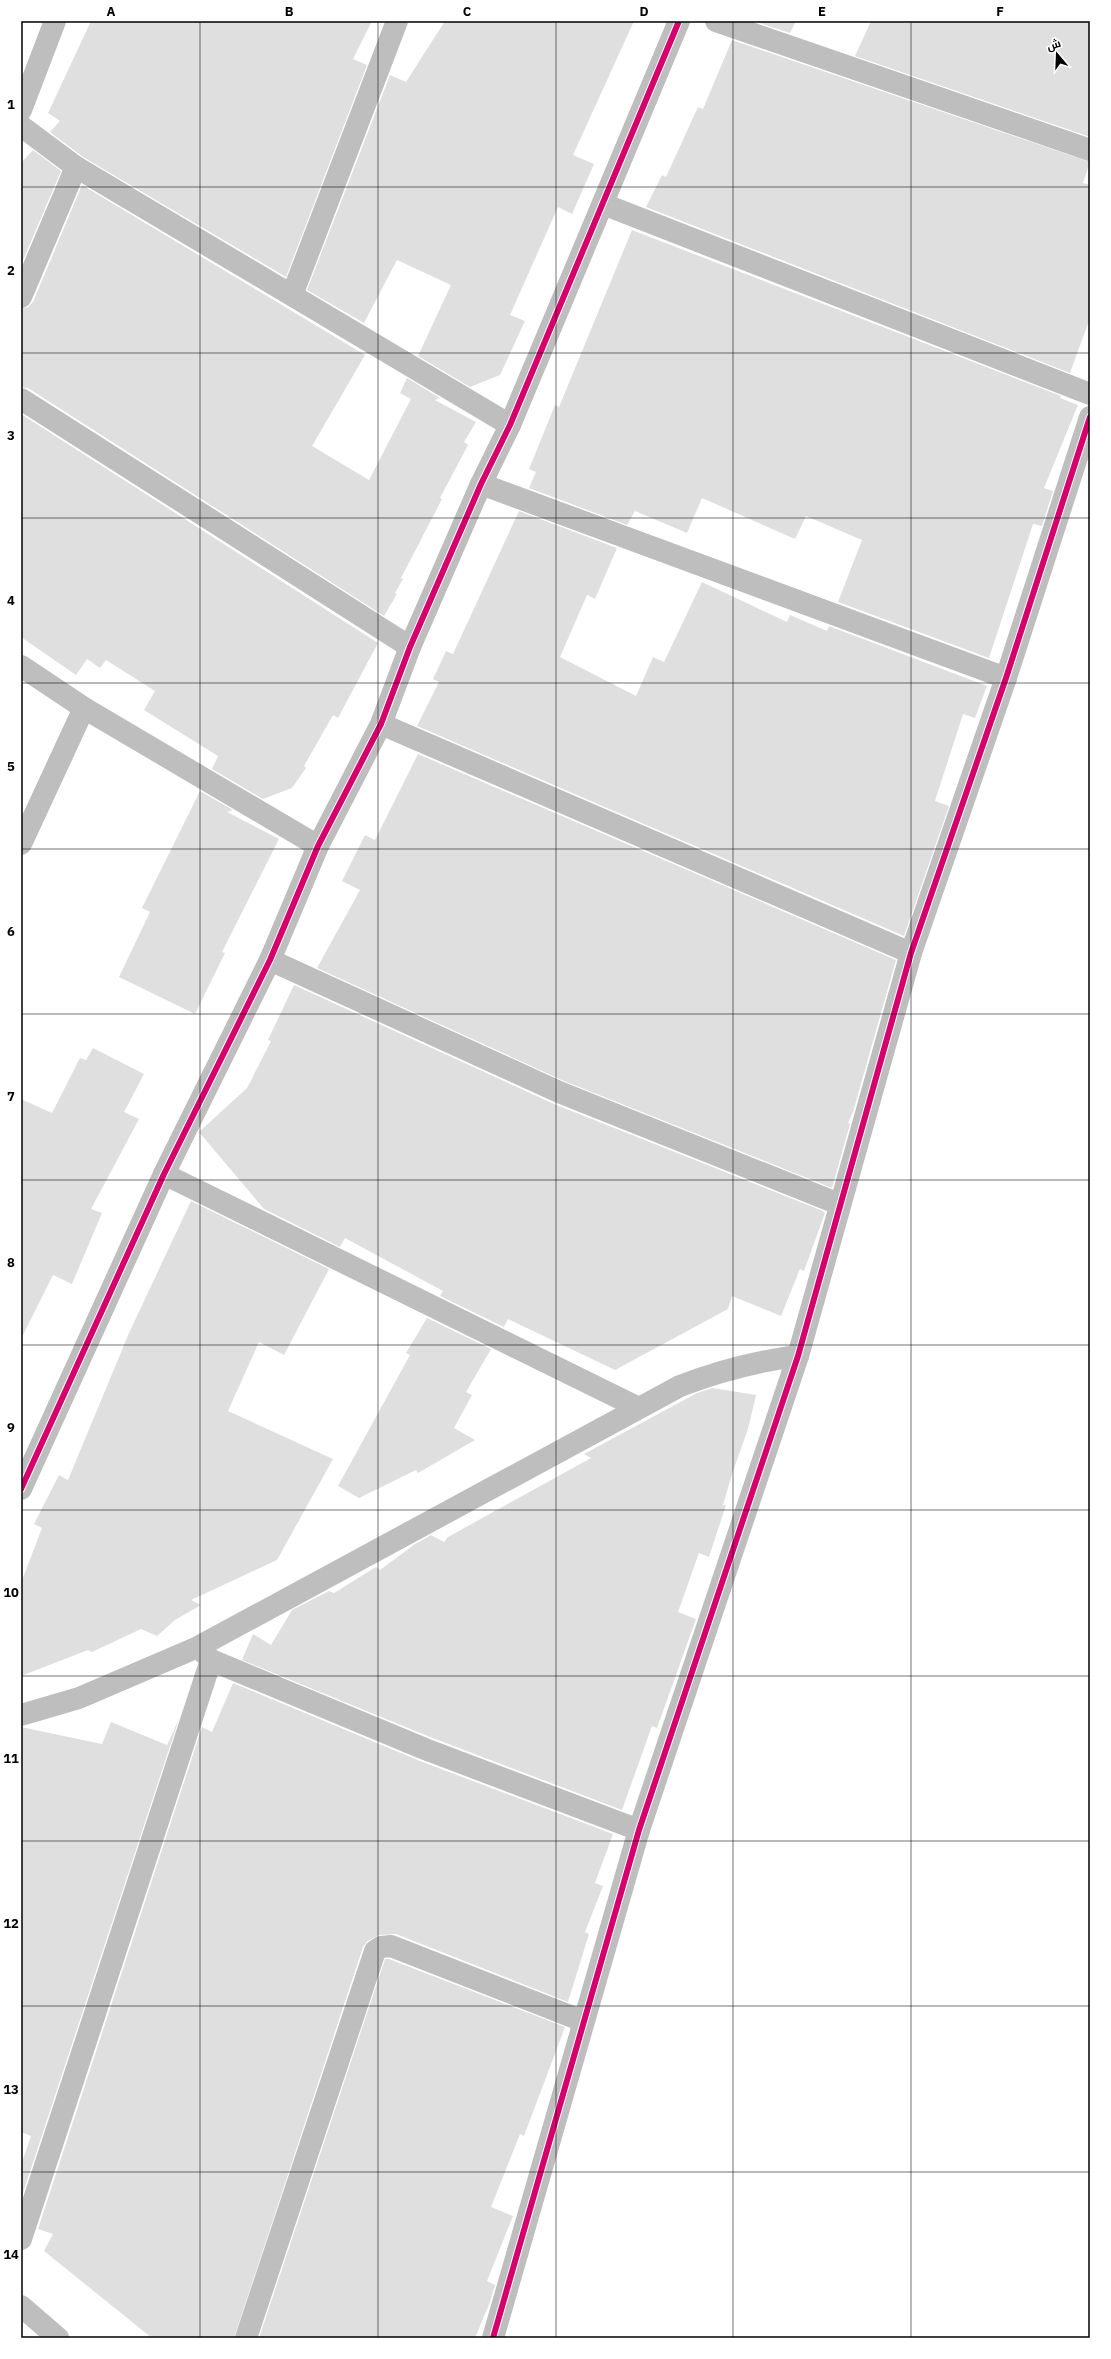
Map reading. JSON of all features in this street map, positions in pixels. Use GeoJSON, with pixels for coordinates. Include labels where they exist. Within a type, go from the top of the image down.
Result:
{"type":"FeatureCollection","features":[{"type":"Feature","properties":{"kind":"street"},"geometry":{"type":"LineString","coordinates":[[21,110],[55,21]]}},
{"type":"Feature","properties":{"kind":"street"},"geometry":{"type":"LineString","coordinates":[[292,295],[397,21]]}},
{"type":"Feature","properties":{"kind":"street"},"geometry":{"type":"LineString","coordinates":[[21,1489],[164,1174],[270,960],[318,846],[381,724],[410,646],[481,484],[510,425],[679,21]]}},
{"type":"Feature","properties":{"kind":"street"},"geometry":{"type":"LineString","coordinates":[[716,21],[1090,150]]}},
{"type":"Feature","properties":{"kind":"street"},"geometry":{"type":"LineString","coordinates":[[21,126],[76,167],[510,425]]}},
{"type":"Feature","properties":{"kind":"street"},"geometry":{"type":"LineString","coordinates":[[21,298],[76,167]]}},
{"type":"Feature","properties":{"kind":"street"},"geometry":{"type":"LineString","coordinates":[[602,204],[1090,394]]}},
{"type":"Feature","properties":{"kind":"street"},"geometry":{"type":"LineString","coordinates":[[21,399],[410,646]]}},
{"type":"Feature","properties":{"kind":"street"},"geometry":{"type":"LineString","coordinates":[[493,2338],[639,1830],[798,1356],[839,1204],[911,953],[1006,678],[1090,417]]}},
{"type":"Feature","properties":{"kind":"street"},"geometry":{"type":"LineString","coordinates":[[481,484],[1006,678]]}},
{"type":"Feature","properties":{"kind":"street"},"geometry":{"type":"LineString","coordinates":[[21,666],[84,708],[318,846]]}},
{"type":"Feature","properties":{"kind":"street"},"geometry":{"type":"LineString","coordinates":[[21,844],[84,708]]}},
{"type":"Feature","properties":{"kind":"street"},"geometry":{"type":"LineString","coordinates":[[381,724],[911,953]]}},
{"type":"Feature","properties":{"kind":"street"},"geometry":{"type":"LineString","coordinates":[[270,960],[559,1092],[839,1204]]}},
{"type":"Feature","properties":{"kind":"street"},"geometry":{"type":"LineString","coordinates":[[164,1174],[637,1407]]}},
{"type":"Feature","properties":{"kind":"street"},"geometry":{"type":"LineString","coordinates":[[21,1715],[79,1698],[204,1653],[637,1407],[680,1386],[713,1373],[769,1360],[798,1356]]}},
{"type":"Feature","properties":{"kind":"street"},"geometry":{"type":"LineString","coordinates":[[204,1653],[425,1749],[639,1830]]}},
{"type":"Feature","properties":{"kind":"street"},"geometry":{"type":"LineString","coordinates":[[21,2239],[204,1653]]}},
{"type":"Feature","properties":{"kind":"street"},"geometry":{"type":"LineString","coordinates":[[246,2338],[376,1951],[381,1947],[391,1946],[583,2022]]}},
{"type":"Feature","properties":{"kind":"street"},"geometry":{"type":"LineString","coordinates":[[21,2306],[58,2338]]}},
{"type":"Feature","properties":{"kind":"building"},"geometry":{"type":"Polygon","coordinates":[[[91,21],[372,21],[353,59],[367,65],[286,277],[83,157],[50,132],[60,121],[48,113],[91,21]]]}},
{"type":"Feature","properties":{"kind":"building"},"geometry":{"type":"Polygon","coordinates":[[[445,21],[634,21],[573,155],[594,164],[572,214],[558,207],[510,315],[525,321],[500,375],[470,387],[418,356],[451,285],[397,260],[364,323],[307,290],[390,75],[406,82],[445,21]]]}},
{"type":"Feature","properties":{"kind":"building"},"geometry":{"type":"Polygon","coordinates":[[[754,21],[796,21],[790,33],[754,21]]]}},
{"type":"Feature","properties":{"kind":"building"},"geometry":{"type":"Polygon","coordinates":[[[871,21],[1090,21],[1090,137],[855,56],[871,21]]]}},
{"type":"Feature","properties":{"kind":"building"},"geometry":{"type":"Polygon","coordinates":[[[732,40],[1090,162],[1083,183],[1090,185],[1090,318],[1070,373],[646,207],[662,175],[666,177],[698,107],[703,109],[732,40]]]}},
{"type":"Feature","properties":{"kind":"building"},"geometry":{"type":"Polygon","coordinates":[[[33,150],[61,171],[21,265],[21,163],[33,150]]]}},
{"type":"Feature","properties":{"kind":"building"},"geometry":{"type":"Polygon","coordinates":[[[82,185],[365,355],[312,446],[369,480],[411,399],[400,393],[407,378],[440,398],[435,400],[476,422],[464,442],[468,445],[401,578],[403,579],[395,593],[397,594],[384,616],[28,388],[21,387],[21,309],[28,307],[33,302],[82,185]]]}},
{"type":"Feature","properties":{"kind":"building"},"geometry":{"type":"Polygon","coordinates":[[[632,230],[1061,396],[1060,398],[1078,405],[1044,488],[1053,491],[1042,526],[1033,524],[989,658],[838,602],[862,540],[806,516],[795,539],[702,498],[687,533],[635,511],[627,525],[529,488],[536,472],[529,469],[555,405],[559,407],[632,230]]]}},
{"type":"Feature","properties":{"kind":"building"},"geometry":{"type":"Polygon","coordinates":[[[21,414],[378,643],[338,718],[333,715],[304,766],[306,768],[292,788],[263,799],[212,769],[218,756],[144,710],[155,691],[106,660],[100,668],[87,659],[76,675],[21,637],[21,414]]]}},
{"type":"Feature","properties":{"kind":"building"},"geometry":{"type":"Polygon","coordinates":[[[519,511],[617,548],[595,599],[587,595],[560,657],[636,696],[653,657],[664,662],[702,582],[787,622],[790,615],[827,631],[829,626],[987,686],[975,718],[963,714],[935,801],[949,806],[904,936],[417,726],[439,682],[433,679],[446,651],[453,654],[519,511]]]}},
{"type":"Feature","properties":{"kind":"building"},"geometry":{"type":"Polygon","coordinates":[[[418,754],[896,960],[853,1112],[848,1123],[850,1124],[832,1188],[564,1081],[317,968],[360,890],[342,881],[365,835],[375,840],[418,754]]]}},
{"type":"Feature","properties":{"kind":"building"},"geometry":{"type":"Polygon","coordinates":[[[200,791],[233,810],[227,812],[279,839],[222,952],[225,953],[195,1014],[119,977],[150,912],[142,908],[200,791]]]}},
{"type":"Feature","properties":{"kind":"building"},"geometry":{"type":"Polygon","coordinates":[[[294,985],[554,1104],[823,1211],[825,1213],[804,1271],[800,1269],[781,1316],[732,1296],[728,1309],[615,1370],[508,1319],[504,1327],[440,1296],[443,1291],[345,1238],[340,1247],[264,1209],[199,1132],[247,1088],[271,1041],[268,1040],[294,985]]]}},
{"type":"Feature","properties":{"kind":"building"},"geometry":{"type":"Polygon","coordinates":[[[93,1048],[144,1074],[124,1112],[139,1119],[91,1209],[102,1213],[72,1284],[53,1275],[21,1339],[21,1099],[52,1113],[80,1058],[86,1060],[93,1048]]]}},
{"type":"Feature","properties":{"kind":"building"},"geometry":{"type":"Polygon","coordinates":[[[191,1201],[329,1269],[284,1355],[259,1342],[228,1411],[333,1459],[277,1560],[191,1600],[201,1605],[175,1620],[157,1636],[141,1629],[92,1652],[88,1650],[21,1676],[21,1583],[42,1528],[34,1524],[59,1475],[68,1480],[129,1333],[191,1201]]]}},
{"type":"Feature","properties":{"kind":"building"},"geometry":{"type":"Polygon","coordinates":[[[427,1318],[491,1349],[466,1392],[472,1395],[454,1428],[475,1440],[418,1473],[416,1470],[359,1498],[338,1486],[410,1355],[406,1353],[427,1318]]]}},
{"type":"Feature","properties":{"kind":"building"},"geometry":{"type":"Polygon","coordinates":[[[713,1388],[756,1395],[748,1429],[723,1505],[726,1505],[709,1557],[699,1553],[678,1612],[696,1619],[657,1728],[652,1726],[622,1810],[430,1737],[242,1660],[253,1634],[271,1645],[292,1610],[329,1591],[334,1593],[376,1567],[380,1570],[415,1544],[431,1535],[444,1542],[448,1537],[591,1458],[584,1454],[697,1393],[713,1388]]]}},
{"type":"Feature","properties":{"kind":"building"},"geometry":{"type":"Polygon","coordinates":[[[233,1683],[420,1761],[613,1834],[595,1883],[603,1886],[585,1932],[589,1934],[568,2002],[396,1934],[379,1935],[368,1941],[363,1947],[234,2338],[152,2338],[44,2251],[53,2234],[38,2229],[202,1727],[212,1732],[233,1683]]]}},
{"type":"Feature","properties":{"kind":"building"},"geometry":{"type":"Polygon","coordinates":[[[179,1719],[21,2199],[21,2165],[31,2136],[21,2132],[21,1727],[102,1744],[111,1722],[167,1745],[179,1719]]]}},
{"type":"Feature","properties":{"kind":"building"},"geometry":{"type":"Polygon","coordinates":[[[385,1959],[389,1959],[565,2027],[524,2136],[520,2134],[491,2207],[513,2216],[487,2281],[495,2285],[490,2302],[475,2338],[259,2338],[385,1959]]]}},
{"type":"Feature","properties":{"kind":"cycle path"},"geometry":{"type":"LineString","coordinates":[[21,1489],[164,1174],[270,960],[318,846],[381,724],[410,647],[481,484],[510,425],[679,21]]}},
{"type":"Feature","properties":{"kind":"cycle path"},"geometry":{"type":"LineString","coordinates":[[493,2338],[639,1830],[798,1356],[911,953],[1006,678],[1090,417]]}}]}
